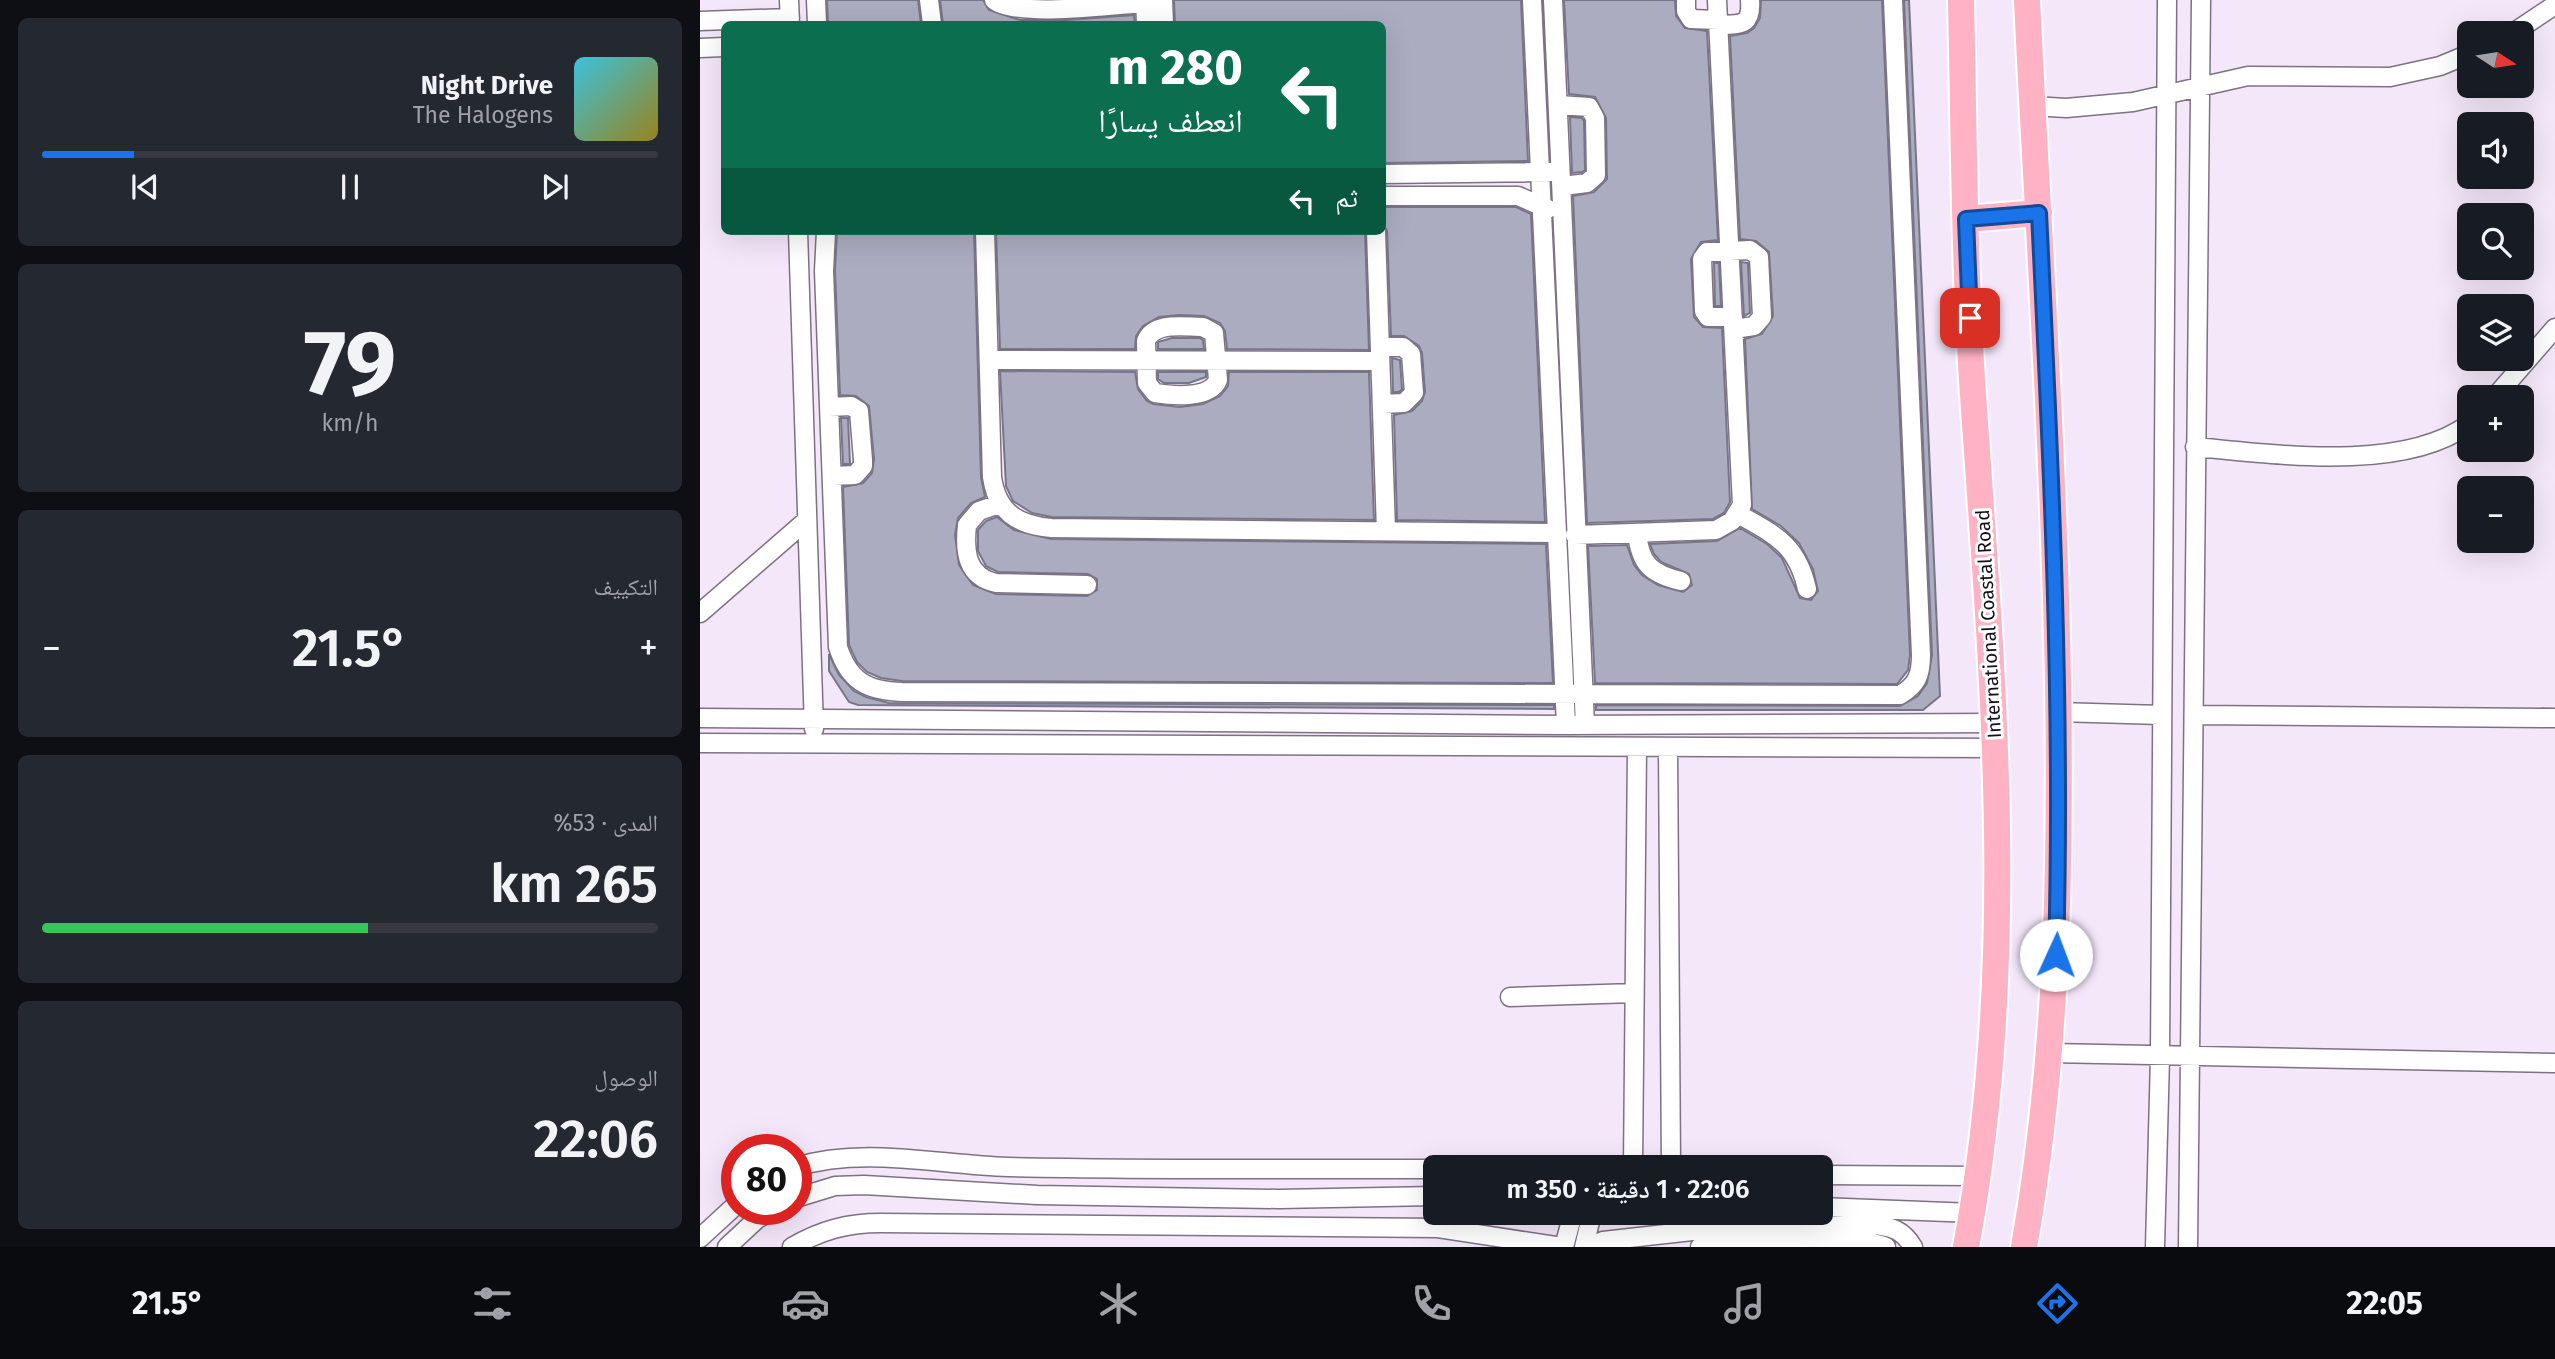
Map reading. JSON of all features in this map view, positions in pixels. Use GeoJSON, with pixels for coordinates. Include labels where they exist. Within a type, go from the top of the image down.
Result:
{"type":"FeatureCollection","features":[{"type":"Feature","properties":{"kind":"highway","name":"International Coastal Road"},"geometry":{"type":"LineString","coordinates":[[1961,0],[1973,391],[1995,735],[2000,862],[1993,1051],[1973,1213],[1966,1247]]}},
{"type":"Feature","properties":{"kind":"highway"},"geometry":{"type":"LineString","coordinates":[[2024,1247],[2041,1141],[2050,1053],[2059,858],[2056,573],[2027,0]]}},
{"type":"Feature","properties":{"kind":"highway"},"geometry":{"type":"LineString","coordinates":[[1966,219],[2039,213]]}},
{"type":"Feature","properties":{"kind":"street"},"geometry":{"type":"LineString","coordinates":[[816,0],[817,21]]}},
{"type":"Feature","properties":{"kind":"street"},"geometry":{"type":"LineString","coordinates":[[929,0],[932,21]]}},
{"type":"Feature","properties":{"kind":"street"},"geometry":{"type":"LineString","coordinates":[[994,0],[999,5],[1028,9],[1151,1]]}},
{"type":"Feature","properties":{"kind":"street"},"geometry":{"type":"LineString","coordinates":[[1532,0],[1566,725]]}},
{"type":"Feature","properties":{"kind":"street"},"geometry":{"type":"LineString","coordinates":[[1553,0],[1585,725]]}},
{"type":"Feature","properties":{"kind":"street"},"geometry":{"type":"LineString","coordinates":[[1686,0],[1686,11],[1691,19],[1743,24],[1751,15],[1751,0]]}},
{"type":"Feature","properties":{"kind":"street"},"geometry":{"type":"LineString","coordinates":[[1576,535],[1716,530],[1725,527],[1738,514],[1742,495],[1717,0]]}},
{"type":"Feature","properties":{"kind":"street"},"geometry":{"type":"LineString","coordinates":[[826,235],[824,261],[838,647],[844,663],[854,677],[868,687],[894,692],[1888,697],[1911,688],[1919,679],[1921,655],[1893,0]]}},
{"type":"Feature","properties":{"kind":"street"},"geometry":{"type":"LineString","coordinates":[[2155,1247],[2160,1057],[2167,0]]}},
{"type":"Feature","properties":{"kind":"street"},"geometry":{"type":"LineString","coordinates":[[2188,1247],[2201,0]]}},
{"type":"Feature","properties":{"kind":"street"},"geometry":{"type":"LineString","coordinates":[[1147,21],[1151,1]]}},
{"type":"Feature","properties":{"kind":"street"},"geometry":{"type":"LineString","coordinates":[[1151,1],[1162,21]]}},
{"type":"Feature","properties":{"kind":"street"},"geometry":{"type":"LineString","coordinates":[[2531,21],[2555,5]]}},
{"type":"Feature","properties":{"kind":"street"},"geometry":{"type":"LineString","coordinates":[[700,22],[790,14]]}},
{"type":"Feature","properties":{"kind":"street"},"geometry":{"type":"LineString","coordinates":[[700,48],[721,47]]}},
{"type":"Feature","properties":{"kind":"street"},"geometry":{"type":"LineString","coordinates":[[2033,106],[2100,106],[2166,95],[2231,79],[2264,75],[2390,77],[2440,66],[2457,59]]}},
{"type":"Feature","properties":{"kind":"street"},"geometry":{"type":"LineString","coordinates":[[1386,174],[1539,172],[1587,183],[1595,175],[1595,118],[1589,107],[1559,105]]}},
{"type":"Feature","properties":{"kind":"street"},"geometry":{"type":"LineString","coordinates":[[1386,196],[1518,196],[1548,209],[1564,207]]}},
{"type":"Feature","properties":{"kind":"street"},"geometry":{"type":"LineString","coordinates":[[798,235],[815,743]]}},
{"type":"Feature","properties":{"kind":"street"},"geometry":{"type":"LineString","coordinates":[[985,235],[992,477],[999,504],[1016,520],[1051,528],[1556,533]]}},
{"type":"Feature","properties":{"kind":"street"},"geometry":{"type":"LineString","coordinates":[[1376,235],[1386,531]]}},
{"type":"Feature","properties":{"kind":"street"},"geometry":{"type":"LineString","coordinates":[[1750,250],[1759,257],[1762,317],[1754,327],[1734,323],[1708,317],[1704,311],[1704,255],[1712,251],[1750,250]]}},
{"type":"Feature","properties":{"kind":"street"},"geometry":{"type":"LineString","coordinates":[[1203,327],[1214,333],[1218,380],[1211,390],[1205,393],[1161,394],[1150,389],[1146,360],[1146,341],[1153,330],[1203,327]]}},
{"type":"Feature","properties":{"kind":"street"},"geometry":{"type":"LineString","coordinates":[[2505,385],[2555,328]]}},
{"type":"Feature","properties":{"kind":"street"},"geometry":{"type":"LineString","coordinates":[[989,360],[1218,361],[1380,354],[1403,347],[1411,354],[1414,393],[1404,403],[1382,404]]}},
{"type":"Feature","properties":{"kind":"street"},"geometry":{"type":"LineString","coordinates":[[829,407],[851,406],[859,411],[863,460],[855,475],[832,476]]}},
{"type":"Feature","properties":{"kind":"street"},"geometry":{"type":"LineString","coordinates":[[2195,447],[2313,457],[2407,452],[2449,438],[2457,432]]}},
{"type":"Feature","properties":{"kind":"street"},"geometry":{"type":"LineString","coordinates":[[999,504],[979,511],[967,525],[968,563],[974,573],[984,580],[996,583],[1087,585]]}},
{"type":"Feature","properties":{"kind":"street"},"geometry":{"type":"LineString","coordinates":[[1738,514],[1774,534],[1791,549],[1802,567],[1807,589]]}},
{"type":"Feature","properties":{"kind":"street"},"geometry":{"type":"LineString","coordinates":[[700,613],[807,520]]}},
{"type":"Feature","properties":{"kind":"street"},"geometry":{"type":"LineString","coordinates":[[1637,533],[1639,552],[1649,567],[1663,577],[1681,581]]}},
{"type":"Feature","properties":{"kind":"street"},"geometry":{"type":"LineString","coordinates":[[2058,712],[2555,718]]}},
{"type":"Feature","properties":{"kind":"street"},"geometry":{"type":"LineString","coordinates":[[2161,713],[2194,714]]}},
{"type":"Feature","properties":{"kind":"street"},"geometry":{"type":"LineString","coordinates":[[700,718],[1585,725],[1995,735]]}},
{"type":"Feature","properties":{"kind":"street"},"geometry":{"type":"LineString","coordinates":[[700,743],[1668,747],[1995,735]]}},
{"type":"Feature","properties":{"kind":"street"},"geometry":{"type":"LineString","coordinates":[[1633,1155],[1637,747]]}},
{"type":"Feature","properties":{"kind":"street"},"geometry":{"type":"LineString","coordinates":[[1668,747],[1671,1155]]}},
{"type":"Feature","properties":{"kind":"street"},"geometry":{"type":"LineString","coordinates":[[1510,997],[1634,993]]}},
{"type":"Feature","properties":{"kind":"street"},"geometry":{"type":"LineString","coordinates":[[2050,1053],[2555,1063]]}},
{"type":"Feature","properties":{"kind":"street"},"geometry":{"type":"LineString","coordinates":[[812,1163],[832,1158],[866,1157],[971,1166],[1423,1169]]}},
{"type":"Feature","properties":{"kind":"street"},"geometry":{"type":"LineString","coordinates":[[1833,1175],[1978,1176]]}},
{"type":"Feature","properties":{"kind":"street"},"geometry":{"type":"LineString","coordinates":[[812,1193],[835,1186],[864,1185],[1037,1195],[1279,1199],[1423,1196]]}},
{"type":"Feature","properties":{"kind":"street"},"geometry":{"type":"LineString","coordinates":[[1833,1208],[1973,1213]]}},
{"type":"Feature","properties":{"kind":"street"},"geometry":{"type":"LineString","coordinates":[[700,1238],[721,1219]]}},
{"type":"Feature","properties":{"kind":"street"},"geometry":{"type":"LineString","coordinates":[[792,1247],[810,1236],[833,1228],[881,1223],[1438,1228],[1563,1247],[1569,1225]]}},
{"type":"Feature","properties":{"kind":"street"},"geometry":{"type":"LineString","coordinates":[[1590,1225],[1586,1247],[1603,1241],[1710,1229],[1872,1224],[1897,1229],[1904,1243]]}},
{"type":"Feature","properties":{"kind":"street"},"geometry":{"type":"LineString","coordinates":[[727,1247],[751,1225]]}},
{"type":"Feature","properties":{"kind":"street"},"geometry":{"type":"LineString","coordinates":[[1700,1247],[1775,1242],[1870,1241],[1885,1247]]}},
{"type":"Feature","properties":{"kind":"building"},"geometry":{"type":"Polygon","coordinates":[[[827,0],[918,0],[921,21],[828,21],[827,0]]]}},
{"type":"Feature","properties":{"kind":"building"},"geometry":{"type":"Polygon","coordinates":[[[940,0],[983,0],[989,10],[1020,20],[1134,15],[1135,21],[943,21],[940,0]]]}},
{"type":"Feature","properties":{"kind":"building"},"geometry":{"type":"Polygon","coordinates":[[[1174,0],[1521,0],[1528,161],[1386,163],[1386,21],[1175,21],[1174,0]]]}},
{"type":"Feature","properties":{"kind":"building"},"geometry":{"type":"Polygon","coordinates":[[[1564,0],[1675,0],[1676,16],[1685,28],[1707,31],[1718,240],[1701,242],[1691,259],[1694,317],[1703,327],[1722,328],[1730,502],[1724,513],[1713,519],[1587,523],[1573,196],[1594,192],[1607,179],[1606,118],[1595,97],[1569,94],[1564,0]]]}},
{"type":"Feature","properties":{"kind":"building"},"geometry":{"type":"Polygon","coordinates":[[[1761,0],[1882,0],[1910,655],[1908,670],[1897,684],[1595,683],[1588,546],[1627,545],[1634,565],[1642,575],[1658,585],[1683,592],[1692,585],[1689,574],[1661,562],[1650,544],[1717,541],[1740,528],[1767,544],[1782,558],[1800,598],[1811,600],[1818,591],[1813,569],[1799,543],[1781,526],[1752,509],[1745,339],[1762,334],[1773,316],[1769,252],[1756,241],[1740,239],[1730,36],[1747,33],[1754,28],[1760,18],[1761,0]]]}},
{"type":"Feature","properties":{"kind":"building"},"geometry":{"type":"Polygon","coordinates":[[[1904,0],[1909,0],[1940,696],[1923,710],[1596,710],[1596,705],[1900,706],[1918,696],[1927,683],[1932,655],[1904,0]]]}},
{"type":"Feature","properties":{"kind":"building"},"geometry":{"type":"Polygon","coordinates":[[[1570,117],[1582,118],[1584,121],[1585,170],[1582,172],[1572,173],[1570,117]]]}},
{"type":"Feature","properties":{"kind":"building"},"geometry":{"type":"Polygon","coordinates":[[[1386,207],[1516,207],[1531,214],[1545,522],[1397,520],[1394,415],[1412,411],[1422,401],[1425,392],[1419,346],[1404,336],[1391,336],[1386,207]]]}},
{"type":"Feature","properties":{"kind":"building"},"geometry":{"type":"Polygon","coordinates":[[[837,235],[974,235],[981,477],[985,497],[971,503],[958,518],[955,535],[959,565],[973,585],[996,594],[1087,596],[1097,590],[1097,579],[1088,574],[998,572],[986,566],[978,551],[978,530],[986,521],[997,517],[1014,530],[1051,539],[1546,544],[1553,683],[902,681],[881,678],[867,672],[857,662],[849,645],[843,487],[863,483],[872,473],[874,459],[869,406],[856,396],[840,395],[835,271],[837,235]]]}},
{"type":"Feature","properties":{"kind":"building"},"geometry":{"type":"Polygon","coordinates":[[[996,235],[1365,235],[1369,350],[1227,349],[1225,331],[1220,323],[1204,316],[1179,315],[1159,317],[1143,326],[1136,336],[1135,349],[1000,349],[996,235]]]}},
{"type":"Feature","properties":{"kind":"building"},"geometry":{"type":"Polygon","coordinates":[[[1741,262],[1748,263],[1750,313],[1744,316],[1741,262]]]}},
{"type":"Feature","properties":{"kind":"building"},"geometry":{"type":"Polygon","coordinates":[[[1714,263],[1719,263],[1721,306],[1715,306],[1714,263]]]}},
{"type":"Feature","properties":{"kind":"building"},"geometry":{"type":"Polygon","coordinates":[[[1172,338],[1200,338],[1203,340],[1204,349],[1158,349],[1158,342],[1172,338]]]}},
{"type":"Feature","properties":{"kind":"building"},"geometry":{"type":"Polygon","coordinates":[[[1392,358],[1400,360],[1402,389],[1399,392],[1393,392],[1392,358]]]}},
{"type":"Feature","properties":{"kind":"building"},"geometry":{"type":"Polygon","coordinates":[[[1000,371],[1135,372],[1138,389],[1147,401],[1180,407],[1203,404],[1220,396],[1228,386],[1229,372],[1369,372],[1374,520],[1052,517],[1032,513],[1013,501],[1006,486],[1000,371]]]}},
{"type":"Feature","properties":{"kind":"building"},"geometry":{"type":"Polygon","coordinates":[[[1158,372],[1206,372],[1206,377],[1189,383],[1164,383],[1158,379],[1158,372]]]}},
{"type":"Feature","properties":{"kind":"building"},"geometry":{"type":"Polygon","coordinates":[[[841,418],[848,418],[850,464],[843,464],[841,418]]]}},
{"type":"Feature","properties":{"kind":"building"},"geometry":{"type":"Polygon","coordinates":[[[829,654],[839,675],[854,691],[889,703],[1554,705],[1554,709],[858,705],[849,702],[829,671],[829,654]]]}},
{"type":"Feature","properties":{"kind":"route"},"geometry":{"type":"LineString","coordinates":[[1970,318],[1966,219],[2039,213],[2056,573],[2059,858],[2056,955]]}}]}
